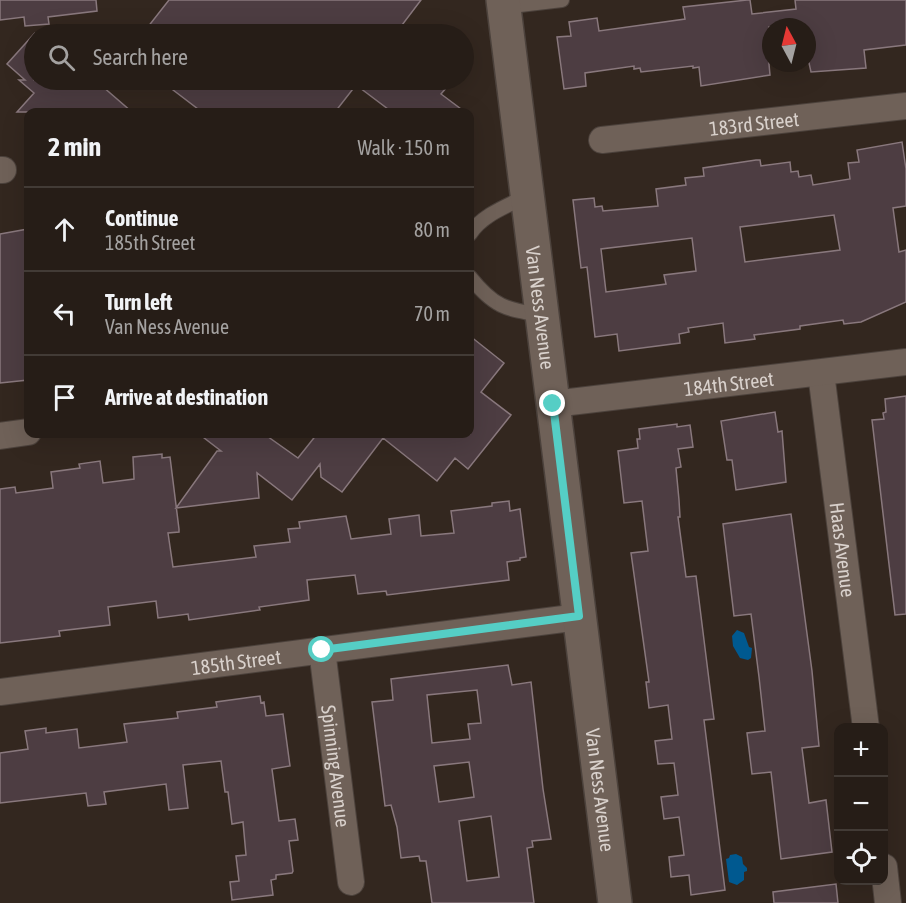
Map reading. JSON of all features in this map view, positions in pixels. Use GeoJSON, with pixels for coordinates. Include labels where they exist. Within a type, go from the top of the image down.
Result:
{"type":"FeatureCollection","features":[{"type":"Feature","properties":{"kind":"main road","name":"Van Ness Avenue"},"geometry":{"type":"LineString","coordinates":[[503,3],[615,903]]}},
{"type":"Feature","properties":{"kind":"street","name":"183rd Street"},"geometry":{"type":"LineString","coordinates":[[603,140],[906,106]]}},
{"type":"Feature","properties":{"kind":"street","name":"184th Street"},"geometry":{"type":"LineString","coordinates":[[553,404],[906,362]]}},
{"type":"Feature","properties":{"kind":"street","name":"Haas Avenue"},"geometry":{"type":"LineString","coordinates":[[821,373],[865,723]]}},
{"type":"Feature","properties":{"kind":"street"},"geometry":{"type":"LineString","coordinates":[[0,436],[24,433]]}},
{"type":"Feature","properties":{"kind":"street","name":"185th Street"},"geometry":{"type":"LineString","coordinates":[[0,692],[579,616]]}},
{"type":"Feature","properties":{"kind":"street","name":"Spinning Avenue"},"geometry":{"type":"LineString","coordinates":[[322,650],[351,882]]}},
{"type":"Feature","properties":{"kind":"street"},"geometry":{"type":"LineString","coordinates":[[886,885],[888,903]]}},
{"type":"Feature","properties":{"kind":"lane"},"geometry":{"type":"LineString","coordinates":[[503,3],[562,0]]}},
{"type":"Feature","properties":{"kind":"lane"},"geometry":{"type":"LineString","coordinates":[[474,228],[486,218],[527,196]]}},
{"type":"Feature","properties":{"kind":"lane"},"geometry":{"type":"LineString","coordinates":[[474,282],[490,300],[502,307],[542,315]]}},
{"type":"Feature","properties":{"kind":"water"},"geometry":{"type":"Polygon","coordinates":[[[737,630],[744,633],[749,647],[752,648],[751,658],[748,660],[740,658],[733,646],[732,636],[737,630]]]}},
{"type":"Feature","properties":{"kind":"water"},"geometry":{"type":"Polygon","coordinates":[[[736,854],[742,857],[743,864],[747,868],[744,872],[744,880],[737,885],[729,882],[726,859],[736,854]]]}},
{"type":"Feature","properties":{"kind":"building"},"geometry":{"type":"Polygon","coordinates":[[[0,0],[96,0],[97,11],[48,17],[49,24],[25,24],[24,17],[0,20],[0,0]]]}},
{"type":"Feature","properties":{"kind":"building"},"geometry":{"type":"Polygon","coordinates":[[[169,0],[421,0],[403,24],[150,24],[169,0]]]}},
{"type":"Feature","properties":{"kind":"building"},"geometry":{"type":"Polygon","coordinates":[[[750,0],[752,14],[796,9],[795,0],[906,0],[906,45],[864,50],[866,68],[816,72],[816,18],[762,18],[762,72],[770,72],[770,75],[701,86],[699,67],[641,72],[640,68],[634,69],[634,66],[585,73],[586,86],[564,89],[557,37],[571,36],[569,22],[597,18],[599,31],[685,19],[683,7],[750,0]]]}},
{"type":"Feature","properties":{"kind":"building"},"geometry":{"type":"Polygon","coordinates":[[[24,45],[24,79],[7,64],[24,45]]]}},
{"type":"Feature","properties":{"kind":"building"},"geometry":{"type":"Polygon","coordinates":[[[31,90],[107,90],[127,108],[24,108],[24,112],[17,112],[34,93],[31,90]]]}},
{"type":"Feature","properties":{"kind":"building"},"geometry":{"type":"Polygon","coordinates":[[[173,90],[352,90],[338,108],[197,108],[173,90]]]}},
{"type":"Feature","properties":{"kind":"building"},"geometry":{"type":"Polygon","coordinates":[[[363,90],[444,90],[441,94],[460,108],[387,108],[363,90]]]}},
{"type":"Feature","properties":{"kind":"building"},"geometry":{"type":"Polygon","coordinates":[[[902,142],[906,169],[906,206],[893,208],[899,252],[906,250],[906,302],[861,322],[844,324],[843,320],[800,326],[800,329],[754,335],[755,339],[725,343],[723,323],[688,328],[689,332],[679,334],[680,343],[619,351],[617,334],[595,337],[587,267],[581,268],[573,200],[594,198],[595,207],[602,206],[603,211],[658,206],[656,189],[686,185],[685,178],[704,176],[703,168],[756,160],[760,160],[761,166],[790,162],[791,172],[798,171],[799,177],[811,175],[813,185],[850,179],[848,163],[859,162],[857,150],[902,142]],[[834,215],[740,227],[745,262],[840,250],[834,215]],[[692,238],[601,249],[606,292],[666,284],[664,275],[696,271],[692,238]]]}},
{"type":"Feature","properties":{"kind":"building"},"geometry":{"type":"Polygon","coordinates":[[[24,230],[24,380],[0,383],[0,234],[24,230]]]}},
{"type":"Feature","properties":{"kind":"building"},"geometry":{"type":"Polygon","coordinates":[[[474,339],[504,363],[481,392],[511,415],[468,469],[455,458],[437,481],[383,438],[474,438],[474,339]]]}},
{"type":"Feature","properties":{"kind":"building"},"geometry":{"type":"Polygon","coordinates":[[[906,396],[906,614],[895,615],[872,420],[884,419],[885,399],[906,396]]]}},
{"type":"Feature","properties":{"kind":"building"},"geometry":{"type":"Polygon","coordinates":[[[775,412],[778,432],[782,431],[786,482],[736,490],[732,460],[727,460],[721,421],[775,412]]]}},
{"type":"Feature","properties":{"kind":"building"},"geometry":{"type":"Polygon","coordinates":[[[677,424],[677,427],[690,425],[693,447],[678,449],[681,467],[676,468],[680,517],[678,517],[686,577],[696,576],[714,719],[704,720],[725,890],[691,895],[689,875],[671,877],[669,857],[684,855],[679,817],[664,819],[661,797],[678,795],[674,763],[658,764],[655,741],[672,739],[668,705],[649,708],[646,682],[649,682],[631,553],[648,551],[642,501],[624,503],[618,451],[638,448],[639,429],[677,424]]]}},
{"type":"Feature","properties":{"kind":"building"},"geometry":{"type":"Polygon","coordinates":[[[204,438],[270,438],[298,458],[314,438],[383,438],[342,492],[321,477],[320,464],[292,500],[257,473],[259,498],[176,508],[217,451],[221,451],[204,438]]]}},
{"type":"Feature","properties":{"kind":"building"},"geometry":{"type":"Polygon","coordinates":[[[162,454],[162,458],[170,457],[179,529],[179,532],[168,533],[173,567],[256,557],[254,546],[290,542],[288,529],[300,528],[299,522],[346,516],[351,539],[391,534],[389,519],[419,515],[421,536],[454,533],[451,511],[492,506],[492,503],[509,501],[510,511],[520,509],[526,557],[507,562],[509,580],[387,595],[386,591],[358,594],[355,575],[307,580],[309,600],[259,607],[260,610],[189,620],[188,614],[158,618],[156,601],[108,607],[110,625],[59,631],[60,636],[0,643],[0,489],[15,487],[16,493],[53,488],[51,472],[80,468],[79,464],[100,461],[103,483],[134,479],[133,457],[162,454]]]}},
{"type":"Feature","properties":{"kind":"building"},"geometry":{"type":"Polygon","coordinates":[[[791,514],[812,671],[819,746],[802,748],[809,803],[826,800],[832,852],[781,859],[771,772],[752,774],[747,733],[765,731],[759,677],[751,614],[734,616],[723,524],[791,514]]]}},
{"type":"Feature","properties":{"kind":"building"},"geometry":{"type":"Polygon","coordinates":[[[508,665],[512,685],[531,682],[551,839],[532,841],[533,847],[527,848],[534,903],[432,903],[426,861],[420,861],[419,856],[401,858],[397,827],[391,805],[385,806],[372,702],[393,700],[391,679],[508,665]],[[477,690],[427,695],[432,743],[470,739],[468,724],[481,723],[477,690]],[[469,762],[434,766],[439,802],[474,797],[469,762]],[[491,816],[459,821],[467,881],[499,877],[491,816]]]}},
{"type":"Feature","properties":{"kind":"building"},"geometry":{"type":"Polygon","coordinates":[[[260,696],[261,703],[264,702],[266,716],[283,714],[290,766],[272,769],[279,821],[295,819],[298,840],[289,841],[293,871],[276,875],[276,879],[271,880],[273,895],[232,900],[230,882],[239,881],[236,856],[246,855],[243,822],[232,824],[221,761],[183,765],[188,808],[169,810],[166,784],[104,792],[106,804],[88,806],[86,793],[0,803],[0,753],[28,749],[25,731],[46,728],[46,733],[77,729],[79,748],[127,742],[124,724],[178,718],[177,712],[217,707],[216,702],[260,696]]]}},
{"type":"Feature","properties":{"kind":"building"},"geometry":{"type":"Polygon","coordinates":[[[834,884],[836,885],[838,903],[774,903],[773,892],[834,884]]]}},
{"type":"Feature","properties":{"kind":"route"},"geometry":{"type":"LineString","coordinates":[[322,650],[579,616],[553,404]]}}]}
